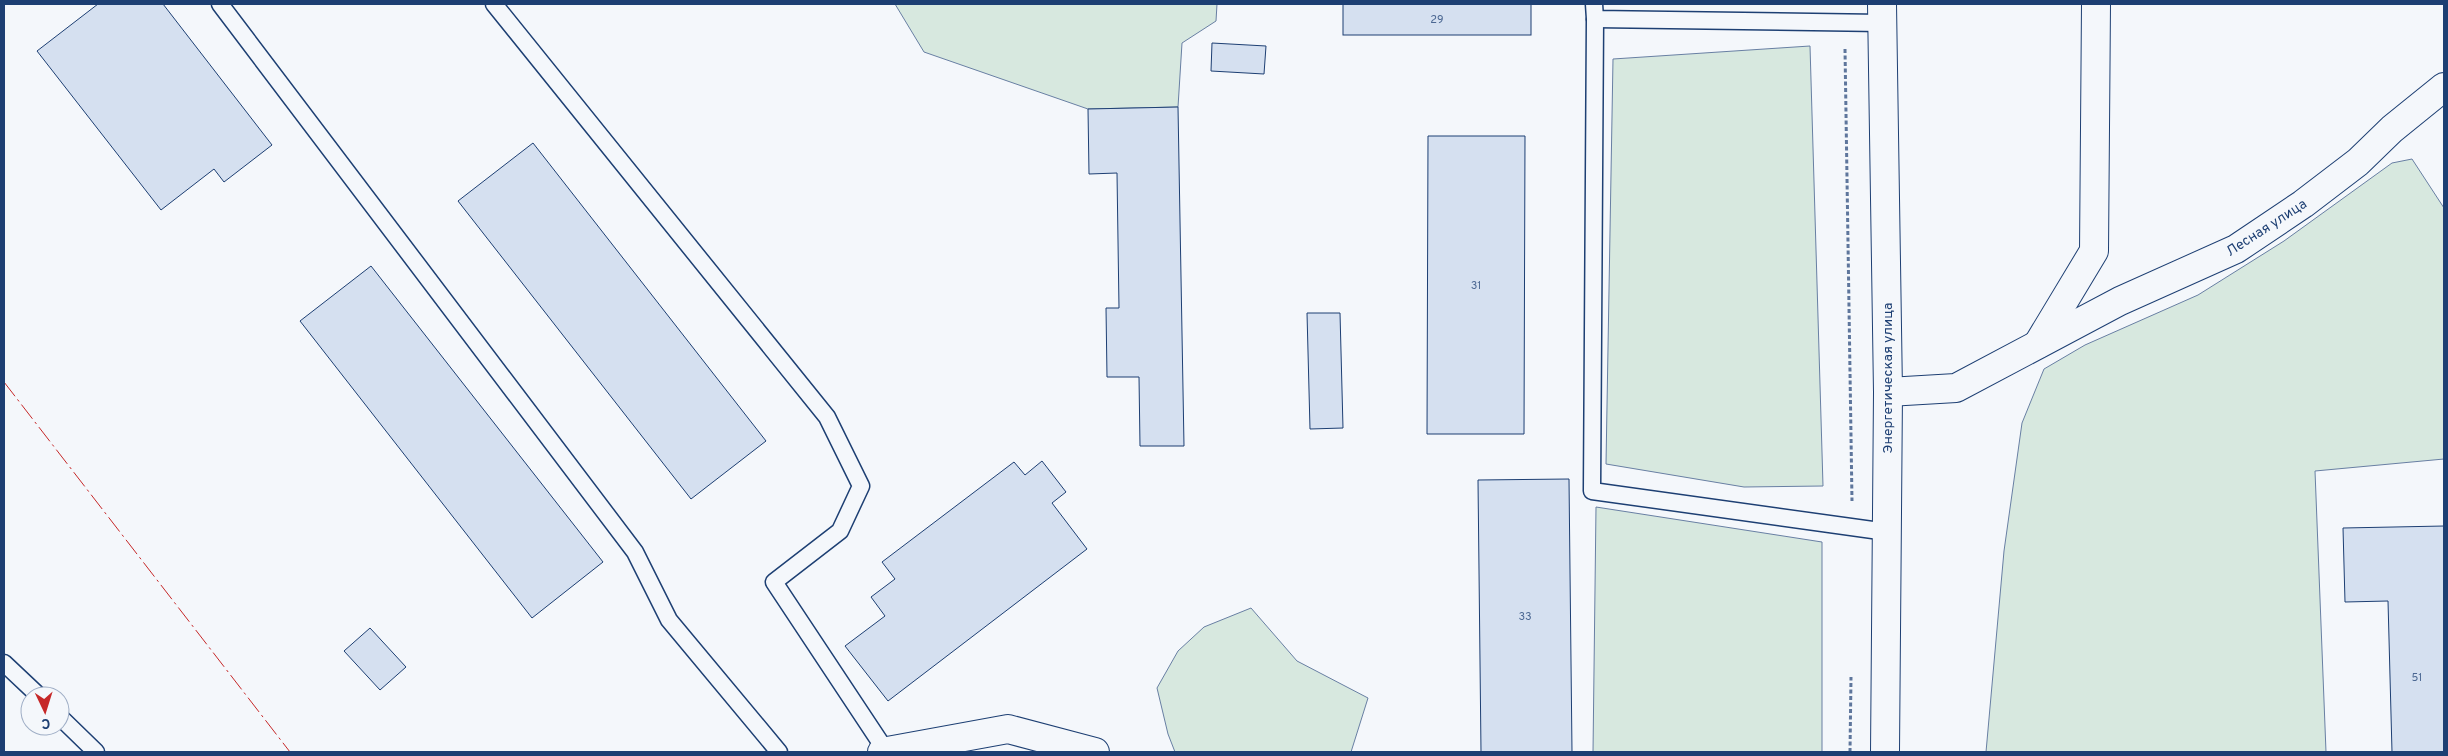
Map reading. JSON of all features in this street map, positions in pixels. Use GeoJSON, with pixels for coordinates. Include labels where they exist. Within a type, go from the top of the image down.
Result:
{"type":"FeatureCollection","features":[{"type":"Feature","properties":{"kind":"street"},"geometry":{"type":"LineString","coordinates":[[2038,344],[2094,250],[2096,4]]}},
{"type":"Feature","properties":{"kind":"street","name":"Энергетическая улица"},"geometry":{"type":"LineString","coordinates":[[1882,13],[1888,392],[1885,752]]}},
{"type":"Feature","properties":{"kind":"street","name":"Лесная улица"},"geometry":{"type":"LineString","coordinates":[[1888,392],[1956,388],[2120,301],[2236,249],[2253,239],[2358,162],[2392,129],[2444,87]]}},
{"type":"Feature","properties":{"kind":"street"},"geometry":{"type":"LineString","coordinates":[[884,751],[1008,729],[1095,752]]}},
{"type":"Feature","properties":{"kind":"lane"},"geometry":{"type":"LineString","coordinates":[[220,4],[636,552],[669,620],[779,752]]}},
{"type":"Feature","properties":{"kind":"lane"},"geometry":{"type":"LineString","coordinates":[[494,4],[827,417],[861,486],[840,531],[774,582],[884,751]]}},
{"type":"Feature","properties":{"kind":"lane"},"geometry":{"type":"LineString","coordinates":[[1882,13],[1845,22],[1595,12],[1592,491],[1887,532]]}},
{"type":"Feature","properties":{"kind":"lane"},"geometry":{"type":"LineString","coordinates":[[4,663],[28,686]]}},
{"type":"Feature","properties":{"kind":"lane"},"geometry":{"type":"LineString","coordinates":[[70,727],[96,752]]}},
{"type":"Feature","properties":{"kind":"path"},"geometry":{"type":"LineString","coordinates":[[1845,22],[1853,528]]}},
{"type":"Feature","properties":{"kind":"path"},"geometry":{"type":"LineString","coordinates":[[1850,752],[1851,674]]}},
{"type":"Feature","properties":{"kind":"shaded area"},"geometry":{"type":"Polygon","coordinates":[[[895,4],[1217,4],[1216,21],[1182,43],[1178,107],[1088,109],[924,52],[895,4]]]}},
{"type":"Feature","properties":{"kind":"shaded area"},"geometry":{"type":"Polygon","coordinates":[[[1810,46],[1823,486],[1744,487],[1606,464],[1613,59],[1810,46]]]}},
{"type":"Feature","properties":{"kind":"shaded area"},"geometry":{"type":"Polygon","coordinates":[[[2412,159],[2444,208],[2444,459],[2315,471],[2326,752],[1986,752],[2004,551],[2022,423],[2044,369],[2085,345],[2198,295],[2284,241],[2392,163],[2412,159]]]}},
{"type":"Feature","properties":{"kind":"shaded area"},"geometry":{"type":"Polygon","coordinates":[[[1596,507],[1822,542],[1822,752],[1593,752],[1596,507]]]}},
{"type":"Feature","properties":{"kind":"shaded area"},"geometry":{"type":"Polygon","coordinates":[[[1251,608],[1297,661],[1368,698],[1351,752],[1175,752],[1168,734],[1157,688],[1178,651],[1204,627],[1251,608]]]}},
{"type":"Feature","properties":{"kind":"building"},"geometry":{"type":"Polygon","coordinates":[[[98,4],[163,4],[272,145],[224,182],[214,169],[161,210],[37,51],[98,4]]]}},
{"type":"Feature","properties":{"kind":"building"},"geometry":{"type":"Polygon","coordinates":[[[1343,4],[1531,4],[1531,35],[1343,35],[1343,4]]]}},
{"type":"Feature","properties":{"kind":"building"},"geometry":{"type":"Polygon","coordinates":[[[1212,43],[1266,46],[1264,74],[1211,71],[1212,43]]]}},
{"type":"Feature","properties":{"kind":"building"},"geometry":{"type":"Polygon","coordinates":[[[1178,107],[1184,446],[1140,446],[1139,377],[1107,377],[1106,308],[1119,308],[1117,173],[1089,174],[1088,109],[1178,107]]]}},
{"type":"Feature","properties":{"kind":"building"},"geometry":{"type":"Polygon","coordinates":[[[1428,136],[1525,136],[1524,434],[1427,434],[1428,136]]]}},
{"type":"Feature","properties":{"kind":"building"},"geometry":{"type":"Polygon","coordinates":[[[533,143],[766,441],[691,499],[458,201],[533,143]]]}},
{"type":"Feature","properties":{"kind":"building"},"geometry":{"type":"Polygon","coordinates":[[[371,266],[603,562],[532,618],[300,321],[371,266]]]}},
{"type":"Feature","properties":{"kind":"building"},"geometry":{"type":"Polygon","coordinates":[[[1307,313],[1340,313],[1343,428],[1310,429],[1307,313]]]}},
{"type":"Feature","properties":{"kind":"building"},"geometry":{"type":"Polygon","coordinates":[[[1042,461],[1066,492],[1052,503],[1087,549],[888,701],[845,646],[885,616],[871,597],[895,579],[882,562],[1014,462],[1025,475],[1042,461]]]}},
{"type":"Feature","properties":{"kind":"building"},"geometry":{"type":"Polygon","coordinates":[[[1569,479],[1572,752],[1481,752],[1478,480],[1569,479]]]}},
{"type":"Feature","properties":{"kind":"building"},"geometry":{"type":"Polygon","coordinates":[[[2444,526],[2444,752],[2392,752],[2388,601],[2345,602],[2343,528],[2444,526]]]}},
{"type":"Feature","properties":{"kind":"building"},"geometry":{"type":"Polygon","coordinates":[[[370,628],[406,667],[380,690],[344,651],[370,628]]]}},
{"type":"Feature","properties":{"kind":"power"},"geometry":{"type":"LineString","coordinates":[[4,382],[290,752]]}}]}
